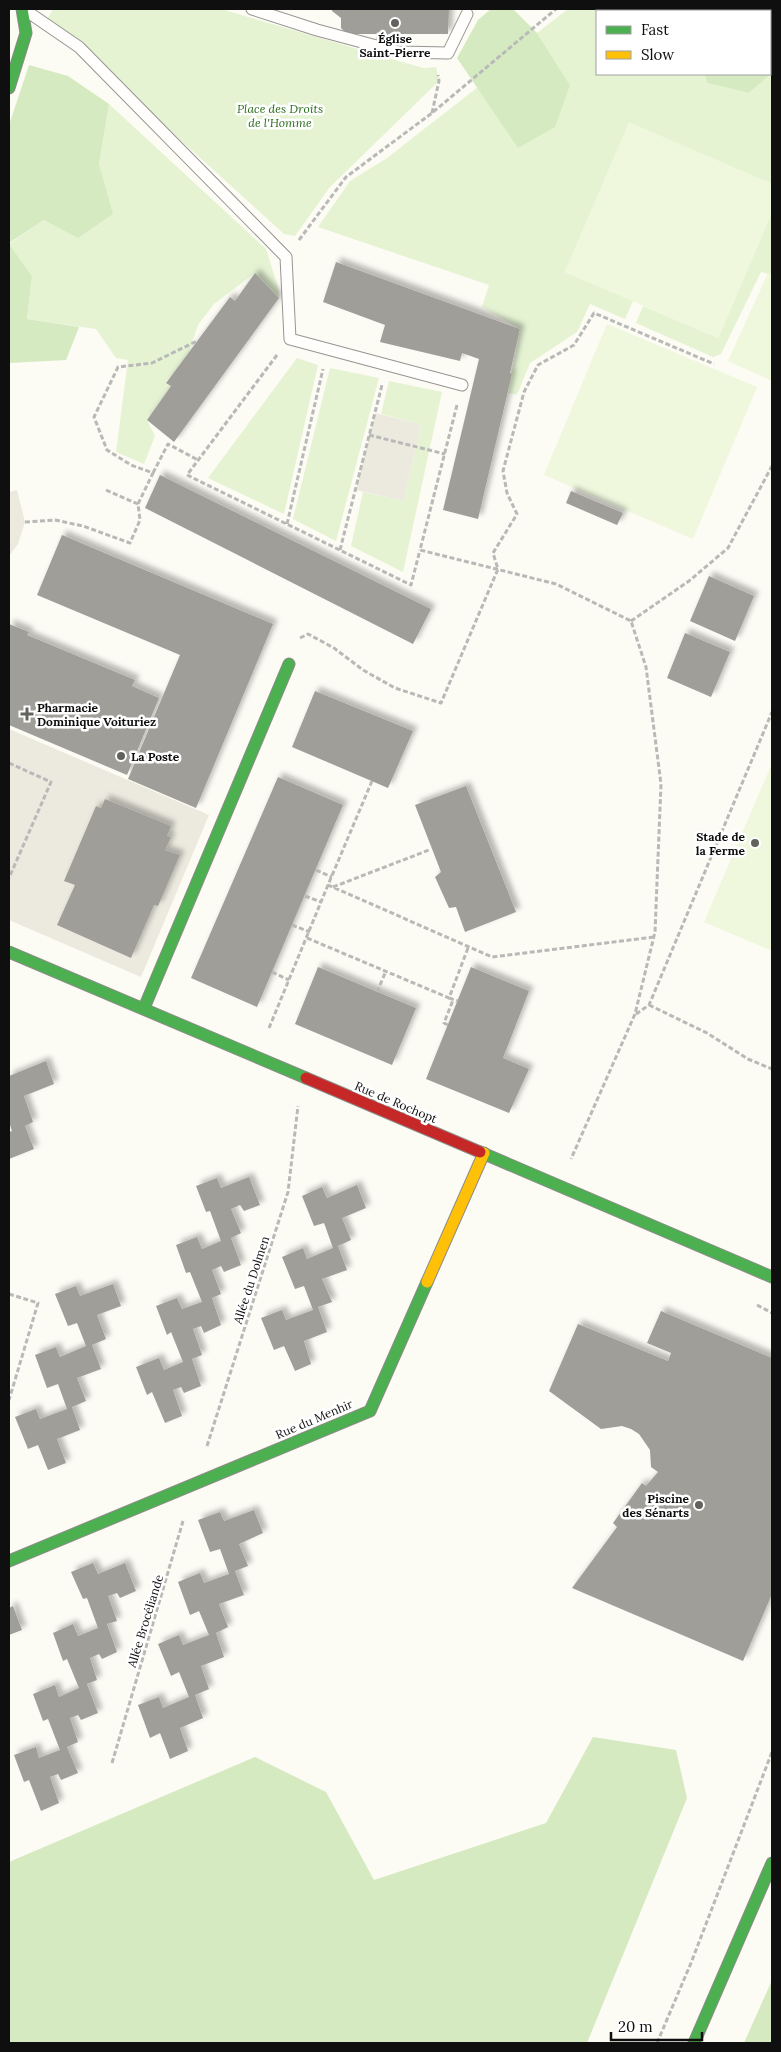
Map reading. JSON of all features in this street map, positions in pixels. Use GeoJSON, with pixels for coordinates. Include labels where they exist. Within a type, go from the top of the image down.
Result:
{"type":"FeatureCollection","features":[{"type":"Feature","properties":{"kind":"street"},"geometry":{"type":"LineString","coordinates":[[9,10],[18,9]]}},
{"type":"Feature","properties":{"kind":"street"},"geometry":{"type":"LineString","coordinates":[[9,88],[26,33],[22,9]]}},
{"type":"Feature","properties":{"kind":"street"},"geometry":{"type":"LineString","coordinates":[[144,1008],[288,664]]}},
{"type":"Feature","properties":{"kind":"street","name":"Rue de Rochopt"},"geometry":{"type":"LineString","coordinates":[[9,952],[772,1277]]}},
{"type":"Feature","properties":{"kind":"street","name":"Rue du Menhir"},"geometry":{"type":"LineString","coordinates":[[9,1561],[370,1411],[484,1153]]}},
{"type":"Feature","properties":{"kind":"street"},"geometry":{"type":"LineString","coordinates":[[694,2043],[772,1863]]}},
{"type":"Feature","properties":{"kind":"lane"},"geometry":{"type":"LineString","coordinates":[[22,9],[78,47],[286,257],[290,339],[462,385]]}},
{"type":"Feature","properties":{"kind":"lane"},"geometry":{"type":"LineString","coordinates":[[252,9],[317,30],[399,52],[448,53],[467,14]]}},
{"type":"Feature","properties":{"kind":"path"},"geometry":{"type":"LineString","coordinates":[[286,257],[346,177],[432,113],[556,9]]}},
{"type":"Feature","properties":{"kind":"path"},"geometry":{"type":"LineString","coordinates":[[429,52],[436,67],[439,80],[432,113]]}},
{"type":"Feature","properties":{"kind":"path"},"geometry":{"type":"LineString","coordinates":[[288,664],[300,638],[308,634],[334,648],[363,670],[395,688],[441,703],[498,570],[493,553],[517,514],[507,493],[503,471],[524,392],[538,365],[574,345],[594,313],[714,364]]}},
{"type":"Feature","properties":{"kind":"path"},"geometry":{"type":"LineString","coordinates":[[290,339],[187,475],[411,585],[462,385]]}},
{"type":"Feature","properties":{"kind":"path"},"geometry":{"type":"LineString","coordinates":[[153,473],[130,465],[107,450],[94,417],[118,367],[152,363],[197,341]]}},
{"type":"Feature","properties":{"kind":"path"},"geometry":{"type":"LineString","coordinates":[[287,524],[328,350]]}},
{"type":"Feature","properties":{"kind":"path"},"geometry":{"type":"LineString","coordinates":[[340,550],[387,365]]}},
{"type":"Feature","properties":{"kind":"path"},"geometry":{"type":"LineString","coordinates":[[370,435],[445,454]]}},
{"type":"Feature","properties":{"kind":"path"},"geometry":{"type":"LineString","coordinates":[[25,522],[55,520],[83,526],[130,543],[140,520],[138,504],[168,444],[198,460]]}},
{"type":"Feature","properties":{"kind":"path"},"geometry":{"type":"LineString","coordinates":[[631,621],[688,581],[728,548],[772,466]]}},
{"type":"Feature","properties":{"kind":"path"},"geometry":{"type":"LineString","coordinates":[[106,490],[138,504]]}},
{"type":"Feature","properties":{"kind":"path"},"geometry":{"type":"LineString","coordinates":[[420,550],[556,584],[631,621],[646,667],[661,784],[654,937],[636,1014],[559,1185]]}},
{"type":"Feature","properties":{"kind":"path"},"geometry":{"type":"LineString","coordinates":[[636,1014],[649,1005],[772,712]]}},
{"type":"Feature","properties":{"kind":"path"},"geometry":{"type":"LineString","coordinates":[[9,763],[51,782],[9,878]]}},
{"type":"Feature","properties":{"kind":"path"},"geometry":{"type":"LineString","coordinates":[[269,1028],[372,782]]}},
{"type":"Feature","properties":{"kind":"path"},"geometry":{"type":"LineString","coordinates":[[330,886],[429,850]]}},
{"type":"Feature","properties":{"kind":"path"},"geometry":{"type":"LineString","coordinates":[[316,870],[332,877]]}},
{"type":"Feature","properties":{"kind":"path"},"geometry":{"type":"LineString","coordinates":[[330,886],[492,957],[654,937]]}},
{"type":"Feature","properties":{"kind":"path"},"geometry":{"type":"LineString","coordinates":[[305,896],[321,902]]}},
{"type":"Feature","properties":{"kind":"path"},"geometry":{"type":"LineString","coordinates":[[292,925],[310,932]]}},
{"type":"Feature","properties":{"kind":"path"},"geometry":{"type":"LineString","coordinates":[[307,938],[458,1001]]}},
{"type":"Feature","properties":{"kind":"path"},"geometry":{"type":"LineString","coordinates":[[449,998],[468,948]]}},
{"type":"Feature","properties":{"kind":"path"},"geometry":{"type":"LineString","coordinates":[[377,992],[386,971]]}},
{"type":"Feature","properties":{"kind":"path"},"geometry":{"type":"LineString","coordinates":[[272,972],[290,980]]}},
{"type":"Feature","properties":{"kind":"path"},"geometry":{"type":"LineString","coordinates":[[448,1025],[444,1023],[453,1000]]}},
{"type":"Feature","properties":{"kind":"path"},"geometry":{"type":"LineString","coordinates":[[649,1005],[707,1033],[748,1059],[772,1069]]}},
{"type":"Feature","properties":{"kind":"path","name":"Allée du Dolmen"},"geometry":{"type":"LineString","coordinates":[[207,1446],[288,1192],[302,1077]]}},
{"type":"Feature","properties":{"kind":"path"},"geometry":{"type":"LineString","coordinates":[[9,1294],[38,1303],[9,1400]]}},
{"type":"Feature","properties":{"kind":"path","name":"Allée Brocéliande"},"geometry":{"type":"LineString","coordinates":[[112,1763],[195,1484]]}},
{"type":"Feature","properties":{"kind":"path"},"geometry":{"type":"LineString","coordinates":[[657,2043],[691,1963],[772,1752]]}},
{"type":"Feature","properties":{"kind":"green space","name":"Place des Droits de l'Homme"},"geometry":{"type":"Polygon","coordinates":[[[53,9],[221,9],[423,68],[436,67],[439,81],[330,187],[295,236],[284,234],[47,19],[53,9]]]}},
{"type":"Feature","properties":{"kind":"green space"},"geometry":{"type":"Polygon","coordinates":[[[491,9],[513,9],[537,33],[570,85],[555,127],[518,148],[457,58],[478,20],[491,9]]]}},
{"type":"Feature","properties":{"kind":"green space"},"geometry":{"type":"Polygon","coordinates":[[[568,9],[683,9],[684,10],[596,10],[596,75],[705,75],[707,83],[749,93],[772,73],[772,184],[629,123],[565,272],[633,301],[625,319],[590,304],[577,332],[530,363],[517,395],[508,393],[520,329],[482,307],[489,285],[318,227],[350,181],[387,158],[478,87],[518,148],[570,85],[537,33],[568,9]]]}},
{"type":"Feature","properties":{"kind":"green space"},"geometry":{"type":"Polygon","coordinates":[[[772,9],[772,73],[771,10],[685,10],[772,9]]]}},
{"type":"Feature","properties":{"kind":"green space"},"geometry":{"type":"Polygon","coordinates":[[[29,65],[68,76],[109,104],[99,164],[113,214],[78,238],[44,220],[9,243],[9,125],[29,65]]]}},
{"type":"Feature","properties":{"kind":"green space"},"geometry":{"type":"Polygon","coordinates":[[[705,75],[770,75],[749,93],[707,83],[705,75]]]}},
{"type":"Feature","properties":{"kind":"green space"},"geometry":{"type":"Polygon","coordinates":[[[109,104],[266,249],[278,287],[279,298],[255,273],[214,304],[198,325],[189,352],[166,382],[171,386],[147,420],[155,436],[144,464],[116,452],[128,360],[116,358],[96,329],[27,319],[32,276],[9,244],[44,220],[112,214],[99,164],[109,104]]]}},
{"type":"Feature","properties":{"kind":"green space"},"geometry":{"type":"Polygon","coordinates":[[[629,122],[772,184],[772,212],[718,338],[565,272],[629,122]]]}},
{"type":"Feature","properties":{"kind":"green space"},"geometry":{"type":"Polygon","coordinates":[[[772,212],[772,275],[761,272],[721,354],[713,357],[636,323],[643,306],[718,338],[772,212]]]}},
{"type":"Feature","properties":{"kind":"green space"},"geometry":{"type":"Polygon","coordinates":[[[9,244],[32,276],[27,319],[79,327],[66,360],[9,363],[9,244]]]}},
{"type":"Feature","properties":{"kind":"green space"},"geometry":{"type":"Polygon","coordinates":[[[768,273],[772,275],[772,381],[728,361],[768,273]]]}},
{"type":"Feature","properties":{"kind":"green space"},"geometry":{"type":"Polygon","coordinates":[[[607,324],[757,387],[693,539],[544,475],[607,324]]]}},
{"type":"Feature","properties":{"kind":"green space"},"geometry":{"type":"Polygon","coordinates":[[[297,358],[318,365],[284,514],[208,478],[297,358]]]}},
{"type":"Feature","properties":{"kind":"green space"},"geometry":{"type":"Polygon","coordinates":[[[330,368],[379,378],[336,541],[293,519],[330,368]]]}},
{"type":"Feature","properties":{"kind":"green space"},"geometry":{"type":"Polygon","coordinates":[[[389,381],[442,392],[403,572],[351,546],[363,492],[404,501],[421,424],[381,414],[389,381]]]}},
{"type":"Feature","properties":{"kind":"green space","name":"Stade de la Ferme"},"geometry":{"type":"Polygon","coordinates":[[[772,763],[772,951],[704,922],[772,763]]]}},
{"type":"Feature","properties":{"kind":"green space"},"geometry":{"type":"Polygon","coordinates":[[[593,1737],[676,1750],[687,1798],[587,2043],[9,2043],[9,1862],[255,1757],[326,1792],[374,1880],[546,1823],[593,1737]]]}},
{"type":"Feature","properties":{"kind":"green space"},"geometry":{"type":"Polygon","coordinates":[[[772,1980],[772,2043],[744,2043],[772,1980]]]}},
{"type":"Feature","properties":{"kind":"shaded area"},"geometry":{"type":"Polygon","coordinates":[[[375,413],[421,424],[404,501],[356,490],[375,413]]]}},
{"type":"Feature","properties":{"kind":"shaded area"},"geometry":{"type":"Polygon","coordinates":[[[17,490],[25,522],[18,544],[9,556],[9,492],[17,490]]]}},
{"type":"Feature","properties":{"kind":"shaded area"},"geometry":{"type":"Polygon","coordinates":[[[9,729],[209,815],[141,977],[9,920],[9,729]]]}},
{"type":"Feature","properties":{"kind":"building","name":"Église Saint-Pierre"},"geometry":{"type":"Polygon","coordinates":[[[332,9],[449,9],[448,34],[388,34],[388,40],[377,40],[376,34],[347,34],[341,28],[341,18],[332,9]]]}},
{"type":"Feature","properties":{"kind":"building"},"geometry":{"type":"Polygon","coordinates":[[[336,262],[520,329],[510,373],[512,374],[478,519],[443,510],[479,359],[462,353],[460,361],[380,342],[385,325],[323,302],[336,262]]]}},
{"type":"Feature","properties":{"kind":"building"},"geometry":{"type":"Polygon","coordinates":[[[255,273],[279,298],[174,442],[147,420],[171,386],[166,383],[230,297],[235,301],[255,273]]]}},
{"type":"Feature","properties":{"kind":"building"},"geometry":{"type":"Polygon","coordinates":[[[160,475],[431,609],[413,644],[145,508],[160,475]]]}},
{"type":"Feature","properties":{"kind":"building"},"geometry":{"type":"Polygon","coordinates":[[[571,491],[623,513],[617,525],[566,503],[571,491]]]}},
{"type":"Feature","properties":{"kind":"building"},"geometry":{"type":"Polygon","coordinates":[[[62,535],[273,624],[196,808],[128,779],[180,655],[37,595],[62,535]]]}},
{"type":"Feature","properties":{"kind":"building"},"geometry":{"type":"Polygon","coordinates":[[[709,576],[754,596],[735,641],[690,621],[709,576]]]}},
{"type":"Feature","properties":{"kind":"building"},"geometry":{"type":"Polygon","coordinates":[[[9,624],[29,632],[27,635],[135,680],[132,686],[159,698],[127,775],[9,725],[9,624]]]}},
{"type":"Feature","properties":{"kind":"building"},"geometry":{"type":"Polygon","coordinates":[[[685,633],[730,652],[711,697],[667,678],[685,633]]]}},
{"type":"Feature","properties":{"kind":"building"},"geometry":{"type":"Polygon","coordinates":[[[315,691],[413,731],[388,788],[292,747],[315,691]]]}},
{"type":"Feature","properties":{"kind":"building"},"geometry":{"type":"Polygon","coordinates":[[[278,777],[343,805],[257,1007],[191,978],[278,777]]]}},
{"type":"Feature","properties":{"kind":"building"},"geometry":{"type":"Polygon","coordinates":[[[466,786],[516,912],[465,932],[456,907],[449,908],[435,877],[441,872],[415,805],[466,786]]]}},
{"type":"Feature","properties":{"kind":"building"},"geometry":{"type":"Polygon","coordinates":[[[105,799],[171,826],[167,836],[171,837],[165,850],[180,855],[158,906],[154,905],[131,958],[57,925],[75,885],[64,881],[96,806],[101,808],[105,799]]]}},
{"type":"Feature","properties":{"kind":"building"},"geometry":{"type":"Polygon","coordinates":[[[318,967],[416,1008],[392,1065],[295,1024],[318,967]]]}},
{"type":"Feature","properties":{"kind":"building"},"geometry":{"type":"Polygon","coordinates":[[[471,967],[529,991],[503,1058],[529,1069],[509,1113],[426,1079],[471,967]]]}},
{"type":"Feature","properties":{"kind":"building"},"geometry":{"type":"Polygon","coordinates":[[[46,1061],[54,1084],[24,1096],[33,1122],[25,1126],[34,1149],[9,1159],[9,1132],[12,1131],[9,1122],[9,1076],[46,1061]]]}},
{"type":"Feature","properties":{"kind":"building"},"geometry":{"type":"Polygon","coordinates":[[[249,1177],[260,1205],[244,1211],[240,1205],[231,1209],[241,1233],[231,1238],[241,1265],[224,1272],[221,1266],[212,1270],[221,1294],[212,1298],[221,1325],[204,1333],[201,1326],[193,1329],[202,1355],[192,1359],[201,1386],[184,1393],[181,1387],[173,1390],[182,1416],[165,1423],[152,1392],[147,1395],[136,1367],[159,1358],[164,1370],[183,1362],[171,1332],[167,1335],[156,1306],[177,1298],[182,1309],[202,1302],[190,1272],[186,1273],[176,1245],[197,1237],[202,1249],[221,1241],[210,1211],[206,1212],[196,1186],[217,1178],[221,1188],[249,1177]]]}},
{"type":"Feature","properties":{"kind":"building"},"geometry":{"type":"Polygon","coordinates":[[[357,1185],[366,1208],[342,1218],[351,1240],[338,1246],[347,1270],[322,1279],[332,1302],[318,1307],[327,1332],[304,1341],[311,1364],[295,1371],[284,1346],[274,1350],[261,1318],[282,1310],[286,1320],[313,1310],[304,1286],[295,1289],[282,1257],[303,1248],[307,1259],[333,1248],[324,1223],[314,1226],[302,1196],[322,1187],[327,1198],[357,1185]]]}},
{"type":"Feature","properties":{"kind":"building"},"geometry":{"type":"Polygon","coordinates":[[[113,1284],[121,1306],[97,1315],[106,1339],[92,1345],[101,1369],[77,1378],[86,1401],[72,1407],[80,1430],[57,1439],[66,1463],[48,1470],[38,1445],[28,1449],[15,1417],[36,1409],[40,1419],[67,1409],[58,1384],[47,1388],[35,1355],[56,1347],[60,1357],[86,1346],[77,1323],[68,1326],[55,1294],[76,1286],[80,1296],[113,1284]]]}},
{"type":"Feature","properties":{"kind":"building","name":"Piscine des Sénarts"},"geometry":{"type":"Polygon","coordinates":[[[661,1311],[772,1358],[772,1594],[743,1661],[572,1588],[617,1527],[613,1523],[642,1483],[646,1486],[658,1472],[651,1467],[650,1450],[639,1434],[622,1426],[601,1429],[549,1391],[578,1324],[668,1361],[671,1353],[647,1343],[661,1311]]]}},
{"type":"Feature","properties":{"kind":"building"},"geometry":{"type":"Polygon","coordinates":[[[254,1510],[263,1533],[239,1544],[248,1566],[235,1571],[244,1595],[219,1604],[228,1627],[216,1633],[224,1657],[201,1666],[209,1689],[195,1695],[203,1718],[180,1728],[188,1751],[170,1759],[160,1733],[150,1738],[138,1705],[159,1697],[163,1708],[189,1697],[179,1672],[171,1676],[158,1644],[179,1635],[183,1645],[209,1635],[199,1611],[190,1615],[178,1582],[200,1573],[204,1583],[229,1574],[220,1549],[210,1552],[198,1520],[220,1512],[224,1521],[254,1510]]]}},
{"type":"Feature","properties":{"kind":"building"},"geometry":{"type":"Polygon","coordinates":[[[93,1563],[98,1574],[125,1563],[136,1591],[120,1598],[117,1593],[108,1596],[117,1621],[107,1624],[117,1652],[102,1659],[99,1654],[90,1658],[97,1680],[87,1684],[98,1713],[81,1720],[78,1715],[70,1718],[78,1742],[67,1747],[78,1773],[61,1780],[58,1774],[50,1777],[59,1803],[41,1811],[29,1780],[24,1782],[14,1755],[36,1747],[39,1758],[60,1750],[48,1719],[43,1721],[33,1694],[55,1685],[59,1697],[79,1688],[67,1659],[63,1661],[53,1633],[73,1624],[78,1636],[98,1628],[87,1598],[83,1599],[71,1572],[93,1563]]]}},
{"type":"Feature","properties":{"kind":"building"},"geometry":{"type":"Polygon","coordinates":[[[13,1606],[22,1630],[9,1635],[9,1608],[13,1606]]]}},
{"type":"Feature","properties":{"kind":"traffic: fast"},"geometry":{"type":"LineString","coordinates":[[9,88],[26,33],[22,9]]}},
{"type":"Feature","properties":{"kind":"traffic: fast"},"geometry":{"type":"LineString","coordinates":[[144,1008],[289,664]]}},
{"type":"Feature","properties":{"kind":"traffic: fast"},"geometry":{"type":"LineString","coordinates":[[9,952],[306,1078]]}},
{"type":"Feature","properties":{"kind":"traffic: fast"},"geometry":{"type":"LineString","coordinates":[[480,1152],[772,1277]]}},
{"type":"Feature","properties":{"kind":"traffic: fast"},"geometry":{"type":"LineString","coordinates":[[9,1561],[370,1411],[427,1282]]}},
{"type":"Feature","properties":{"kind":"traffic: fast"},"geometry":{"type":"LineString","coordinates":[[694,2043],[772,1863]]}},
{"type":"Feature","properties":{"kind":"traffic: slow"},"geometry":{"type":"LineString","coordinates":[[427,1282],[484,1153]]}},
{"type":"Feature","properties":{"kind":"traffic: jam"},"geometry":{"type":"LineString","coordinates":[[306,1078],[480,1152]]}},
{"type":"Feature","properties":{"kind":"place","name":"Église Saint-Pierre"},"geometry":{"type":"Point","coordinates":[395,23]}},
{"type":"Feature","properties":{"kind":"place","name":"Pharmacie Dominique Voituriez"},"geometry":{"type":"Point","coordinates":[27,714]}},
{"type":"Feature","properties":{"kind":"place","name":"La Poste"},"geometry":{"type":"Point","coordinates":[121,756]}},
{"type":"Feature","properties":{"kind":"place","name":"Stade de la Ferme"},"geometry":{"type":"Point","coordinates":[755,843]}},
{"type":"Feature","properties":{"kind":"place","name":"Piscine des Sénarts"},"geometry":{"type":"Point","coordinates":[699,1505]}}]}
